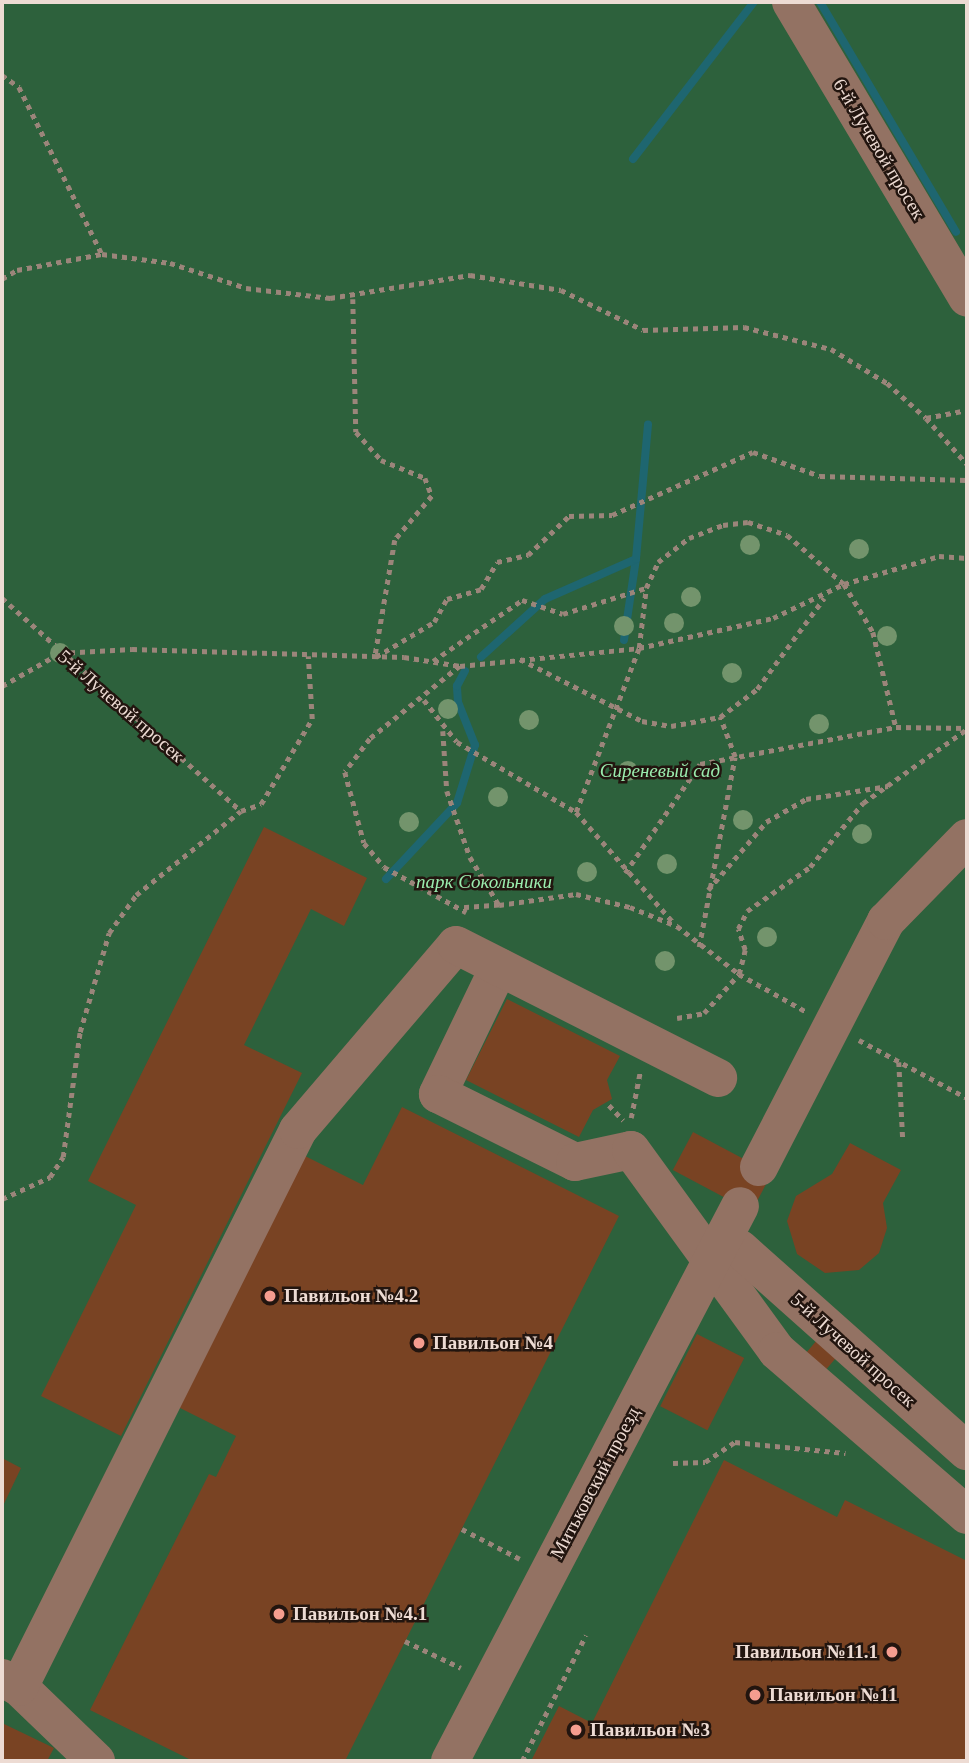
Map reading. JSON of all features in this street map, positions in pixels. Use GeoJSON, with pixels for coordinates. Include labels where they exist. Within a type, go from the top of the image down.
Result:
{"type":"FeatureCollection","features":[{"type":"Feature","properties":{"kind":"street","name":"6-й Лучевой просек"},"geometry":{"type":"LineString","coordinates":[[791,2],[967,297]]}},
{"type":"Feature","properties":{"kind":"street"},"geometry":{"type":"LineString","coordinates":[[759,1167],[886,921],[967,838]]}},
{"type":"Feature","properties":{"kind":"street"},"geometry":{"type":"LineString","coordinates":[[88,1759],[11,1682],[298,1129],[456,945],[499,967],[660,1030],[718,1078]]}},
{"type":"Feature","properties":{"kind":"street"},"geometry":{"type":"LineString","coordinates":[[499,967],[438,1094],[575,1162],[631,1150],[726,1254],[777,1351],[967,1515]]}},
{"type":"Feature","properties":{"kind":"street","name":"Митьковский проезд"},"geometry":{"type":"LineString","coordinates":[[450,1761],[726,1254],[740,1206]]}},
{"type":"Feature","properties":{"kind":"street","name":"5-й Лучевой просек"},"geometry":{"type":"LineString","coordinates":[[726,1254],[967,1451]]}},
{"type":"Feature","properties":{"kind":"path"},"geometry":{"type":"LineString","coordinates":[[2,75],[19,87],[102,254]]}},
{"type":"Feature","properties":{"kind":"path"},"geometry":{"type":"LineString","coordinates":[[2,279],[17,270],[102,254],[170,262],[246,288],[353,299],[387,286],[470,275],[561,290],[643,330],[744,327],[831,349],[926,418],[967,464]]}},
{"type":"Feature","properties":{"kind":"path"},"geometry":{"type":"LineString","coordinates":[[353,299],[356,432],[381,460],[425,478],[432,496],[395,540],[374,657]]}},
{"type":"Feature","properties":{"kind":"path"},"geometry":{"type":"LineString","coordinates":[[926,418],[967,410]]}},
{"type":"Feature","properties":{"kind":"path"},"geometry":{"type":"LineString","coordinates":[[374,657],[434,622],[447,599],[481,589],[497,562],[528,555],[569,516],[612,516],[631,503],[753,452],[820,476],[967,480]]}},
{"type":"Feature","properties":{"kind":"path"},"geometry":{"type":"LineString","coordinates":[[576,812],[617,712],[639,648],[646,588],[657,562],[689,538],[748,522],[787,535],[844,584],[873,632],[896,727]]}},
{"type":"Feature","properties":{"kind":"path"},"geometry":{"type":"LineString","coordinates":[[2,686],[60,653],[132,649],[374,657],[460,666],[639,648],[773,618],[824,597],[844,584],[939,556],[967,558]]}},
{"type":"Feature","properties":{"kind":"path"},"geometry":{"type":"LineString","coordinates":[[432,662],[509,606],[533,602],[539,608],[563,614],[646,588]]}},
{"type":"Feature","properties":{"kind":"path"},"geometry":{"type":"LineString","coordinates":[[519,659],[617,712],[671,726],[720,718],[757,689],[824,597]]}},
{"type":"Feature","properties":{"kind":"path","name":"5-й Лучевой просек"},"geometry":{"type":"LineString","coordinates":[[2,598],[60,653],[241,811]]}},
{"type":"Feature","properties":{"kind":"path"},"geometry":{"type":"LineString","coordinates":[[2,1199],[50,1177],[63,1157],[80,1032],[109,933],[136,895],[241,811],[261,804],[312,719],[308,656]]}},
{"type":"Feature","properties":{"kind":"path"},"geometry":{"type":"LineString","coordinates":[[460,666],[424,700],[370,739],[345,772],[364,843],[384,867],[401,879],[470,915]]}},
{"type":"Feature","properties":{"kind":"path"},"geometry":{"type":"LineString","coordinates":[[424,700],[443,731],[457,742],[576,812],[625,873],[699,948],[739,974],[967,1098]]}},
{"type":"Feature","properties":{"kind":"path"},"geometry":{"type":"LineString","coordinates":[[699,948],[706,891],[726,827],[735,757],[720,718]]}},
{"type":"Feature","properties":{"kind":"path"},"geometry":{"type":"LineString","coordinates":[[625,873],[688,775],[700,764],[896,727],[967,729]]}},
{"type":"Feature","properties":{"kind":"path"},"geometry":{"type":"LineString","coordinates":[[629,1126],[641,1068],[660,1030],[704,1013],[739,974],[745,950],[738,929],[747,911],[810,867],[863,803],[967,729]]}},
{"type":"Feature","properties":{"kind":"path"},"geometry":{"type":"LineString","coordinates":[[443,731],[447,791],[470,857],[499,905]]}},
{"type":"Feature","properties":{"kind":"path"},"geometry":{"type":"LineString","coordinates":[[706,891],[766,822],[806,799],[889,786]]}},
{"type":"Feature","properties":{"kind":"path"},"geometry":{"type":"LineString","coordinates":[[458,908],[576,894],[677,926]]}},
{"type":"Feature","properties":{"kind":"path"},"geometry":{"type":"LineString","coordinates":[[899,1061],[903,1141]]}},
{"type":"Feature","properties":{"kind":"path"},"geometry":{"type":"LineString","coordinates":[[673,1463],[705,1462],[736,1442],[854,1454]]}},
{"type":"Feature","properties":{"kind":"path"},"geometry":{"type":"LineString","coordinates":[[462,1529],[525,1561]]}},
{"type":"Feature","properties":{"kind":"path"},"geometry":{"type":"LineString","coordinates":[[523,1761],[586,1635]]}},
{"type":"Feature","properties":{"kind":"path"},"geometry":{"type":"LineString","coordinates":[[405,1642],[469,1672]]}},
{"type":"Feature","properties":{"kind":"green space","name":"парк Сокольники"},"geometry":{"type":"Polygon","coordinates":[[[2,2],[967,2],[967,1761],[2,1761],[2,2]]]}},
{"type":"Feature","properties":{"kind":"building"},"geometry":{"type":"Polygon","coordinates":[[[264,827],[367,878],[344,926],[311,909],[244,1045],[302,1073],[121,1436],[41,1396],[136,1205],[88,1181],[264,827]]]}},
{"type":"Feature","properties":{"kind":"building"},"geometry":{"type":"Polygon","coordinates":[[[507,999],[620,1056],[607,1080],[612,1099],[593,1110],[579,1137],[466,1080],[507,999]]]}},
{"type":"Feature","properties":{"kind":"building"},"geometry":{"type":"Polygon","coordinates":[[[402,1107],[619,1216],[345,1761],[193,1761],[90,1710],[209,1474],[216,1477],[236,1436],[176,1406],[303,1155],[363,1185],[402,1107]]]}},
{"type":"Feature","properties":{"kind":"building"},"geometry":{"type":"Polygon","coordinates":[[[693,1132],[772,1174],[751,1212],[673,1170],[693,1132]]]}},
{"type":"Feature","properties":{"kind":"building"},"geometry":{"type":"Polygon","coordinates":[[[850,1143],[901,1170],[883,1203],[887,1228],[879,1253],[859,1270],[825,1273],[797,1254],[787,1221],[796,1196],[832,1174],[850,1143]]]}},
{"type":"Feature","properties":{"kind":"building"},"geometry":{"type":"Polygon","coordinates":[[[697,1334],[744,1358],[707,1430],[660,1406],[697,1334]]]}},
{"type":"Feature","properties":{"kind":"building"},"geometry":{"type":"Polygon","coordinates":[[[817,1340],[837,1357],[822,1374],[802,1358],[817,1340]]]}},
{"type":"Feature","properties":{"kind":"building"},"geometry":{"type":"Polygon","coordinates":[[[2,1458],[21,1468],[2,1508],[2,1458]]]}},
{"type":"Feature","properties":{"kind":"building"},"geometry":{"type":"Polygon","coordinates":[[[724,1460],[837,1517],[845,1500],[967,1561],[967,1761],[531,1761],[559,1706],[592,1723],[724,1460]]]}},
{"type":"Feature","properties":{"kind":"building"},"geometry":{"type":"Polygon","coordinates":[[[2,1723],[54,1748],[47,1761],[2,1761],[2,1723]]]}},
{"type":"Feature","properties":{"kind":"waterway"},"geometry":{"type":"LineString","coordinates":[[633,159],[754,2]]}},
{"type":"Feature","properties":{"kind":"waterway"},"geometry":{"type":"LineString","coordinates":[[820,2],[956,232]]}},
{"type":"Feature","properties":{"kind":"waterway"},"geometry":{"type":"LineString","coordinates":[[481,657],[545,599],[636,559],[648,425]]}},
{"type":"Feature","properties":{"kind":"waterway"},"geometry":{"type":"LineString","coordinates":[[624,640],[636,559]]}},
{"type":"Feature","properties":{"kind":"waterway"},"geometry":{"type":"LineString","coordinates":[[386,879],[457,803],[475,745],[458,702],[457,686],[465,671]]}},
{"type":"Feature","properties":{"kind":"place","name":"Павильон №4.2"},"geometry":{"type":"Point","coordinates":[270,1296]}},
{"type":"Feature","properties":{"kind":"place","name":"Павильон №4"},"geometry":{"type":"Point","coordinates":[419,1343]}},
{"type":"Feature","properties":{"kind":"place","name":"Павильон №4.1"},"geometry":{"type":"Point","coordinates":[279,1614]}},
{"type":"Feature","properties":{"kind":"place","name":"Павильон №11.1"},"geometry":{"type":"Point","coordinates":[892,1652]}},
{"type":"Feature","properties":{"kind":"place","name":"Павильон №11"},"geometry":{"type":"Point","coordinates":[755,1695]}},
{"type":"Feature","properties":{"kind":"place","name":"Павильон №3"},"geometry":{"type":"Point","coordinates":[576,1730]}},
{"type":"Feature","properties":{"kind":"park label","name":"Сиреневый сад"},"geometry":{"type":"Point","coordinates":[660,771]}}]}
